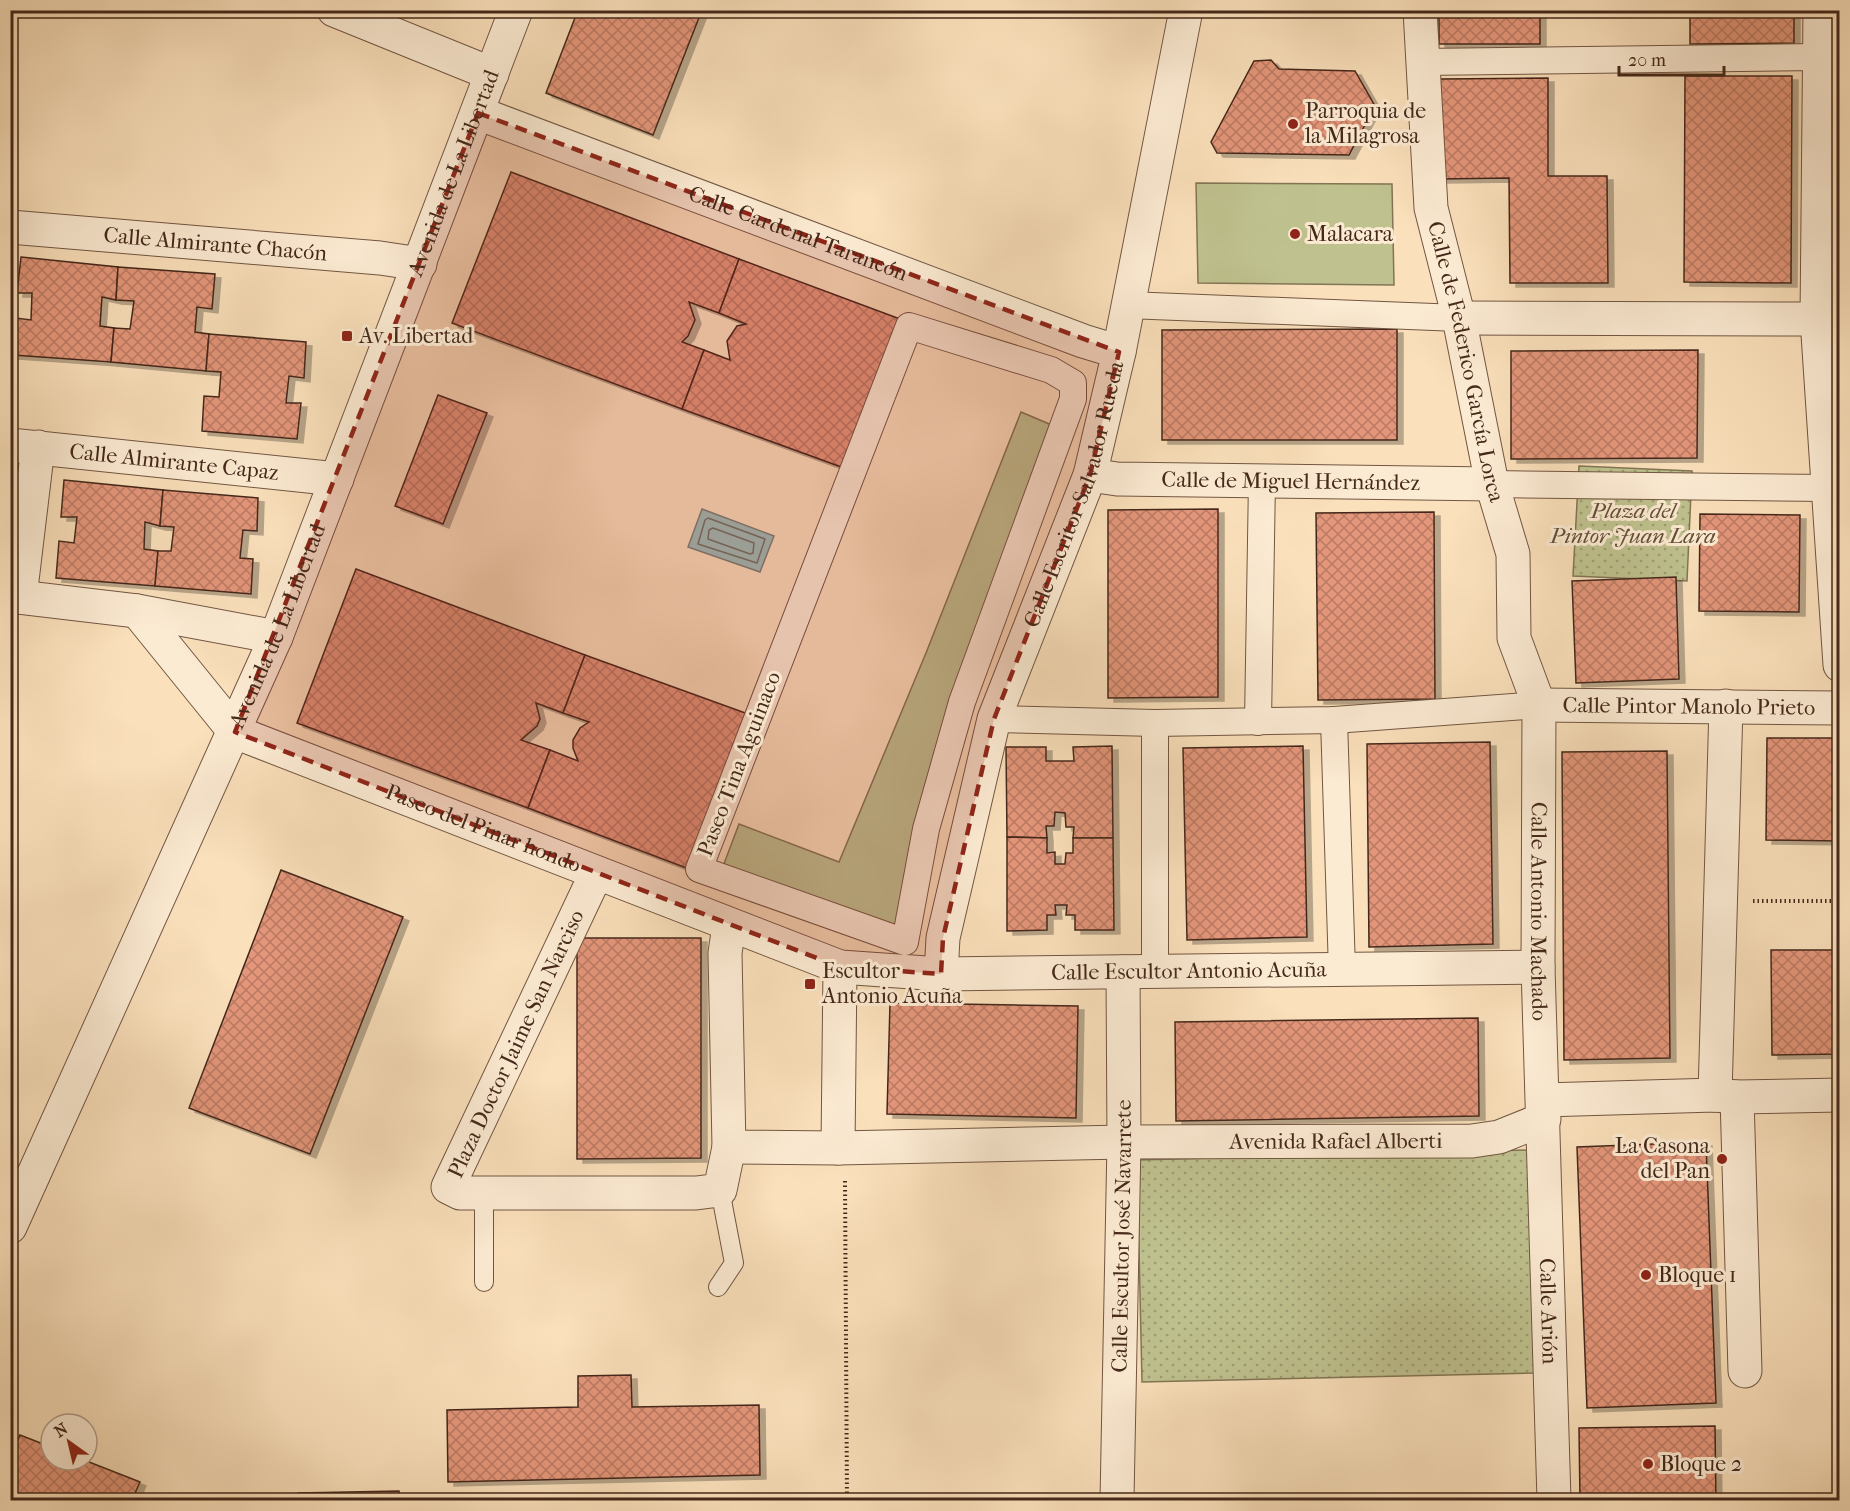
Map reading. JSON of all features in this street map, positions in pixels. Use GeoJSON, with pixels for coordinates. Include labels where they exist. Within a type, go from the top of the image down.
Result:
{"type":"FeatureCollection","features":[{"type":"Feature","properties":{"kind":"street"},"geometry":{"type":"LineString","coordinates":[[334,10],[492,74]]}},
{"type":"Feature","properties":{"kind":"street","name":"Avenida de La Libertad"},"geometry":{"type":"LineString","coordinates":[[10,1227],[200,800],[235,732],[276,637],[516,10]]}},
{"type":"Feature","properties":{"kind":"street","name":"Calle Escritor Salvador Rueda"},"geometry":{"type":"LineString","coordinates":[[941,974],[944,938],[994,719],[1090,475],[1119,352],[1186,10]]}},
{"type":"Feature","properties":{"kind":"street","name":"Calle de Federico García Lorca"},"geometry":{"type":"LineString","coordinates":[[1420,10],[1421,62],[1431,208],[1459,318],[1492,484],[1513,554],[1514,638],[1539,705]]}},
{"type":"Feature","properties":{"kind":"street"},"geometry":{"type":"LineString","coordinates":[[1820,10],[1820,57],[1829,176],[1817,319],[1839,665]]}},
{"type":"Feature","properties":{"kind":"street"},"geometry":{"type":"LineString","coordinates":[[1421,62],[1820,57]]}},
{"type":"Feature","properties":{"kind":"street","name":"Calle Cardenal Tarancón"},"geometry":{"type":"LineString","coordinates":[[478,112],[1083,341],[1119,352]]}},
{"type":"Feature","properties":{"kind":"street","name":"Calle Almirante Chacón"},"geometry":{"type":"LineString","coordinates":[[10,227],[380,258],[420,264]]}},
{"type":"Feature","properties":{"kind":"street"},"geometry":{"type":"LineString","coordinates":[[1127,305],[1459,318],[1817,319]]}},
{"type":"Feature","properties":{"kind":"street","name":"Paseo Tina Aguinaco"},"geometry":{"type":"LineString","coordinates":[[909,326],[1051,370],[1073,382],[1073,399],[962,702],[926,829],[905,942],[699,869],[909,326]]}},
{"type":"Feature","properties":{"kind":"street"},"geometry":{"type":"LineString","coordinates":[[24,446],[15,597],[137,611],[276,637]]}},
{"type":"Feature","properties":{"kind":"street","name":"Calle Almirante Capaz"},"geometry":{"type":"LineString","coordinates":[[24,446],[337,479]]}},
{"type":"Feature","properties":{"kind":"street","name":"Calle de Miguel Hernández"},"geometry":{"type":"LineString","coordinates":[[1090,475],[1117,479],[1492,484]]}},
{"type":"Feature","properties":{"kind":"street"},"geometry":{"type":"LineString","coordinates":[[1258,722],[1262,480]]}},
{"type":"Feature","properties":{"kind":"street"},"geometry":{"type":"LineString","coordinates":[[1492,484],[1828,488]]}},
{"type":"Feature","properties":{"kind":"street"},"geometry":{"type":"LineString","coordinates":[[137,611],[235,732]]}},
{"type":"Feature","properties":{"kind":"street"},"geometry":{"type":"LineString","coordinates":[[994,719],[1155,723],[1258,722],[1334,720],[1539,705]]}},
{"type":"Feature","properties":{"kind":"street","name":"Calle Pintor Manolo Prieto"},"geometry":{"type":"LineString","coordinates":[[1539,705],[1839,708]]}},
{"type":"Feature","properties":{"kind":"street","name":"Calle Antonio Machado"},"geometry":{"type":"LineString","coordinates":[[1539,705],[1538,967],[1543,1110]]}},
{"type":"Feature","properties":{"kind":"street"},"geometry":{"type":"LineString","coordinates":[[1726,706],[1721,902],[1726,1096],[1745,1371]]}},
{"type":"Feature","properties":{"kind":"street"},"geometry":{"type":"LineString","coordinates":[[1334,720],[1342,970]]}},
{"type":"Feature","properties":{"kind":"street"},"geometry":{"type":"LineString","coordinates":[[1155,723],[1155,973]]}},
{"type":"Feature","properties":{"kind":"street","name":"Paseo del Pinar hondo"},"geometry":{"type":"LineString","coordinates":[[235,732],[729,926],[840,967]]}},
{"type":"Feature","properties":{"kind":"street","name":"Plaza Doctor Jaime San Narciso"},"geometry":{"type":"LineString","coordinates":[[596,874],[448,1187],[460,1193],[696,1193],[720,1190]]}},
{"type":"Feature","properties":{"kind":"street"},"geometry":{"type":"LineString","coordinates":[[720,1190],[729,1147],[725,953],[729,926]]}},
{"type":"Feature","properties":{"kind":"street"},"geometry":{"type":"LineString","coordinates":[[729,1147],[838,1148],[840,967]]}},
{"type":"Feature","properties":{"kind":"street","name":"Calle Escultor Antonio Acuña"},"geometry":{"type":"LineString","coordinates":[[840,967],[941,974],[1538,967]]}},
{"type":"Feature","properties":{"kind":"street","name":"Calle Escultor José Navarrete"},"geometry":{"type":"LineString","coordinates":[[1117,1500],[1124,1142],[1123,972]]}},
{"type":"Feature","properties":{"kind":"street","name":"Avenida Rafael Alberti"},"geometry":{"type":"LineString","coordinates":[[838,1148],[1124,1142],[1472,1141],[1499,1137],[1543,1110],[1726,1096],[1839,1095]]}},
{"type":"Feature","properties":{"kind":"street","name":"Calle Arión"},"geometry":{"type":"LineString","coordinates":[[1543,1110],[1554,1500]]}},
{"type":"Feature","properties":{"kind":"lane"},"geometry":{"type":"LineString","coordinates":[[718,1287],[734,1263],[720,1190]]}},
{"type":"Feature","properties":{"kind":"lane"},"geometry":{"type":"LineString","coordinates":[[484,1193],[484,1282]]}},
{"type":"Feature","properties":{"kind":"path"},"geometry":{"type":"LineString","coordinates":[[1721,902],[1839,901]]}},
{"type":"Feature","properties":{"kind":"path"},"geometry":{"type":"LineString","coordinates":[[838,1148],[845,1170],[847,1500]]}},
{"type":"Feature","properties":{"kind":"highlighted area"},"geometry":{"type":"Polygon","coordinates":[[[478,113],[1119,352],[1090,475],[994,719],[943,938],[941,974],[840,967],[235,732],[478,113]]]}},
{"type":"Feature","properties":{"kind":"green space","name":"Malacara"},"geometry":{"type":"Polygon","coordinates":[[[1196,183],[1392,184],[1394,285],[1198,283],[1196,183]]]}},
{"type":"Feature","properties":{"kind":"green space"},"geometry":{"type":"Polygon","coordinates":[[[1021,412],[1054,426],[895,931],[722,869],[739,824],[839,862],[926,653],[1021,412]]]}},
{"type":"Feature","properties":{"kind":"green space","name":"Plaza del Pintor Juan Lara"},"geometry":{"type":"Polygon","coordinates":[[[1579,466],[1692,471],[1687,581],[1573,576],[1579,466]]]}},
{"type":"Feature","properties":{"kind":"green space"},"geometry":{"type":"Polygon","coordinates":[[[1529,1150],[1534,1373],[1142,1382],[1137,1160],[1529,1150]]]}},
{"type":"Feature","properties":{"kind":"water"},"geometry":{"type":"Polygon","coordinates":[[[702,509],[774,536],[760,572],[688,547],[702,509]]]}},
{"type":"Feature","properties":{"kind":"building"},"geometry":{"type":"Polygon","coordinates":[[[578,10],[702,10],[653,135],[546,93],[578,10]]]}},
{"type":"Feature","properties":{"kind":"building"},"geometry":{"type":"Polygon","coordinates":[[[1439,10],[1540,10],[1540,44],[1439,44],[1439,10]]]}},
{"type":"Feature","properties":{"kind":"building"},"geometry":{"type":"Polygon","coordinates":[[[1690,10],[1794,10],[1794,43],[1690,44],[1690,10]]]}},
{"type":"Feature","properties":{"kind":"building","name":"Parroquia de la Milagrosa"},"geometry":{"type":"Polygon","coordinates":[[[1271,60],[1279,69],[1355,71],[1375,106],[1349,155],[1217,153],[1211,142],[1254,61],[1271,60]]]}},
{"type":"Feature","properties":{"kind":"building"},"geometry":{"type":"Polygon","coordinates":[[[1685,76],[1792,76],[1791,283],[1684,282],[1685,76]]]}},
{"type":"Feature","properties":{"kind":"building"},"geometry":{"type":"Polygon","coordinates":[[[1548,78],[1548,176],[1607,176],[1608,283],[1510,283],[1509,178],[1441,179],[1440,79],[1548,78]]]}},
{"type":"Feature","properties":{"kind":"building"},"geometry":{"type":"Polygon","coordinates":[[[511,172],[739,259],[719,313],[689,302],[695,320],[688,336],[682,342],[704,350],[682,409],[452,323],[511,172]]]}},
{"type":"Feature","properties":{"kind":"building"},"geometry":{"type":"Polygon","coordinates":[[[21,257],[118,267],[116,300],[102,297],[100,326],[114,328],[111,362],[13,355],[16,318],[31,320],[32,293],[17,293],[21,257]]]}},
{"type":"Feature","properties":{"kind":"building"},"geometry":{"type":"Polygon","coordinates":[[[739,259],[900,319],[844,468],[682,409],[704,350],[730,360],[727,341],[737,326],[746,324],[719,313],[739,259]]]}},
{"type":"Feature","properties":{"kind":"building"},"geometry":{"type":"Polygon","coordinates":[[[118,267],[215,274],[212,309],[197,307],[195,332],[209,334],[206,371],[111,362],[114,328],[130,329],[134,301],[116,300],[118,267]]]}},
{"type":"Feature","properties":{"kind":"building"},"geometry":{"type":"Polygon","coordinates":[[[10,317],[16,318],[13,355],[10,354],[10,317]]]}},
{"type":"Feature","properties":{"kind":"building"},"geometry":{"type":"Polygon","coordinates":[[[1397,329],[1397,440],[1162,440],[1162,330],[1397,329]]]}},
{"type":"Feature","properties":{"kind":"building"},"geometry":{"type":"Polygon","coordinates":[[[209,334],[306,342],[304,378],[289,376],[286,403],[301,403],[297,439],[202,431],[204,396],[219,397],[221,372],[206,371],[209,334]]]}},
{"type":"Feature","properties":{"kind":"building"},"geometry":{"type":"Polygon","coordinates":[[[1698,350],[1697,458],[1511,459],[1511,351],[1698,350]]]}},
{"type":"Feature","properties":{"kind":"building"},"geometry":{"type":"Polygon","coordinates":[[[438,395],[487,413],[443,524],[395,506],[438,395]]]}},
{"type":"Feature","properties":{"kind":"building"},"geometry":{"type":"Polygon","coordinates":[[[64,480],[163,490],[160,526],[145,522],[144,549],[158,551],[155,586],[56,578],[59,541],[74,543],[77,517],[61,517],[64,480]]]}},
{"type":"Feature","properties":{"kind":"building"},"geometry":{"type":"Polygon","coordinates":[[[163,490],[258,498],[257,531],[243,530],[240,558],[253,559],[251,594],[155,586],[158,551],[171,551],[174,527],[160,526],[163,490]]]}},
{"type":"Feature","properties":{"kind":"building"},"geometry":{"type":"Polygon","coordinates":[[[1218,509],[1218,697],[1108,698],[1108,510],[1218,509]]]}},
{"type":"Feature","properties":{"kind":"building"},"geometry":{"type":"Polygon","coordinates":[[[1434,512],[1435,699],[1318,700],[1316,513],[1434,512]]]}},
{"type":"Feature","properties":{"kind":"building"},"geometry":{"type":"Polygon","coordinates":[[[1700,514],[1800,515],[1799,612],[1699,611],[1700,514]]]}},
{"type":"Feature","properties":{"kind":"building"},"geometry":{"type":"Polygon","coordinates":[[[356,569],[585,655],[563,713],[536,703],[540,719],[537,726],[521,740],[550,750],[528,808],[297,723],[356,569]]]}},
{"type":"Feature","properties":{"kind":"building"},"geometry":{"type":"Polygon","coordinates":[[[1676,577],[1679,679],[1576,683],[1572,581],[1676,577]]]}},
{"type":"Feature","properties":{"kind":"building"},"geometry":{"type":"Polygon","coordinates":[[[585,655],[748,714],[689,869],[528,808],[550,750],[578,761],[573,748],[573,740],[580,728],[589,722],[563,713],[585,655]]]}},
{"type":"Feature","properties":{"kind":"building"},"geometry":{"type":"Polygon","coordinates":[[[1767,738],[1840,738],[1840,841],[1766,840],[1767,738]]]}},
{"type":"Feature","properties":{"kind":"building"},"geometry":{"type":"Polygon","coordinates":[[[1490,742],[1493,944],[1369,947],[1367,744],[1490,742]]]}},
{"type":"Feature","properties":{"kind":"building"},"geometry":{"type":"Polygon","coordinates":[[[1112,746],[1113,838],[1073,838],[1074,827],[1066,827],[1065,813],[1055,812],[1054,826],[1046,826],[1047,838],[1007,837],[1006,747],[1046,747],[1046,761],[1074,761],[1073,747],[1112,746]]]}},
{"type":"Feature","properties":{"kind":"building"},"geometry":{"type":"Polygon","coordinates":[[[1303,746],[1307,937],[1187,940],[1183,748],[1303,746]]]}},
{"type":"Feature","properties":{"kind":"building"},"geometry":{"type":"Polygon","coordinates":[[[1667,751],[1670,1058],[1564,1060],[1562,752],[1667,751]]]}},
{"type":"Feature","properties":{"kind":"building"},"geometry":{"type":"Polygon","coordinates":[[[1007,837],[1047,838],[1047,853],[1055,852],[1055,864],[1065,864],[1066,853],[1073,853],[1073,838],[1113,838],[1114,930],[1075,930],[1075,915],[1066,915],[1067,905],[1055,905],[1056,915],[1047,915],[1047,930],[1007,931],[1007,837]]]}},
{"type":"Feature","properties":{"kind":"building"},"geometry":{"type":"Polygon","coordinates":[[[281,870],[403,917],[310,1154],[189,1108],[281,870]]]}},
{"type":"Feature","properties":{"kind":"building"},"geometry":{"type":"Polygon","coordinates":[[[577,938],[701,938],[701,1158],[577,1159],[577,938]]]}},
{"type":"Feature","properties":{"kind":"building"},"geometry":{"type":"Polygon","coordinates":[[[1771,950],[1840,950],[1840,1054],[1772,1055],[1771,950]]]}},
{"type":"Feature","properties":{"kind":"building"},"geometry":{"type":"Polygon","coordinates":[[[890,1003],[1078,1006],[1076,1118],[887,1114],[890,1003]]]}},
{"type":"Feature","properties":{"kind":"building"},"geometry":{"type":"Polygon","coordinates":[[[1478,1018],[1479,1116],[1176,1121],[1175,1022],[1478,1018]]]}},
{"type":"Feature","properties":{"kind":"building","name":"Bloque 1"},"geometry":{"type":"Polygon","coordinates":[[[1706,1142],[1716,1403],[1587,1408],[1577,1147],[1706,1142]]]}},
{"type":"Feature","properties":{"kind":"building"},"geometry":{"type":"Polygon","coordinates":[[[631,1375],[632,1407],[759,1405],[760,1475],[448,1482],[447,1410],[578,1407],[578,1376],[631,1375]]]}},
{"type":"Feature","properties":{"kind":"building","name":"Bloque 2"},"geometry":{"type":"Polygon","coordinates":[[[1715,1426],[1716,1500],[1580,1500],[1579,1428],[1715,1426]]]}},
{"type":"Feature","properties":{"kind":"building"},"geometry":{"type":"Polygon","coordinates":[[[20,1435],[39,1442],[39,1472],[99,1472],[99,1466],[140,1482],[132,1500],[10,1500],[10,1459],[20,1435]]]}},
{"type":"Feature","properties":{"kind":"building"},"geometry":{"type":"Polygon","coordinates":[[[399,1491],[400,1500],[298,1500],[298,1493],[399,1491]]]}},
{"type":"Feature","properties":{"kind":"place","name":"Parroquia de la Milagrosa"},"geometry":{"type":"Point","coordinates":[1293,124]}},
{"type":"Feature","properties":{"kind":"place","name":"Malacara"},"geometry":{"type":"Point","coordinates":[1295,234]}},
{"type":"Feature","properties":{"kind":"place","name":"Av. Libertad"},"geometry":{"type":"Point","coordinates":[347,336]}},
{"type":"Feature","properties":{"kind":"place","name":"Escultor Antonio Acuña"},"geometry":{"type":"Point","coordinates":[810,984]}},
{"type":"Feature","properties":{"kind":"place","name":"La Casona del Pan"},"geometry":{"type":"Point","coordinates":[1722,1159]}},
{"type":"Feature","properties":{"kind":"place","name":"Bloque 1"},"geometry":{"type":"Point","coordinates":[1646,1275]}},
{"type":"Feature","properties":{"kind":"place","name":"Bloque 2"},"geometry":{"type":"Point","coordinates":[1648,1464]}}]}
